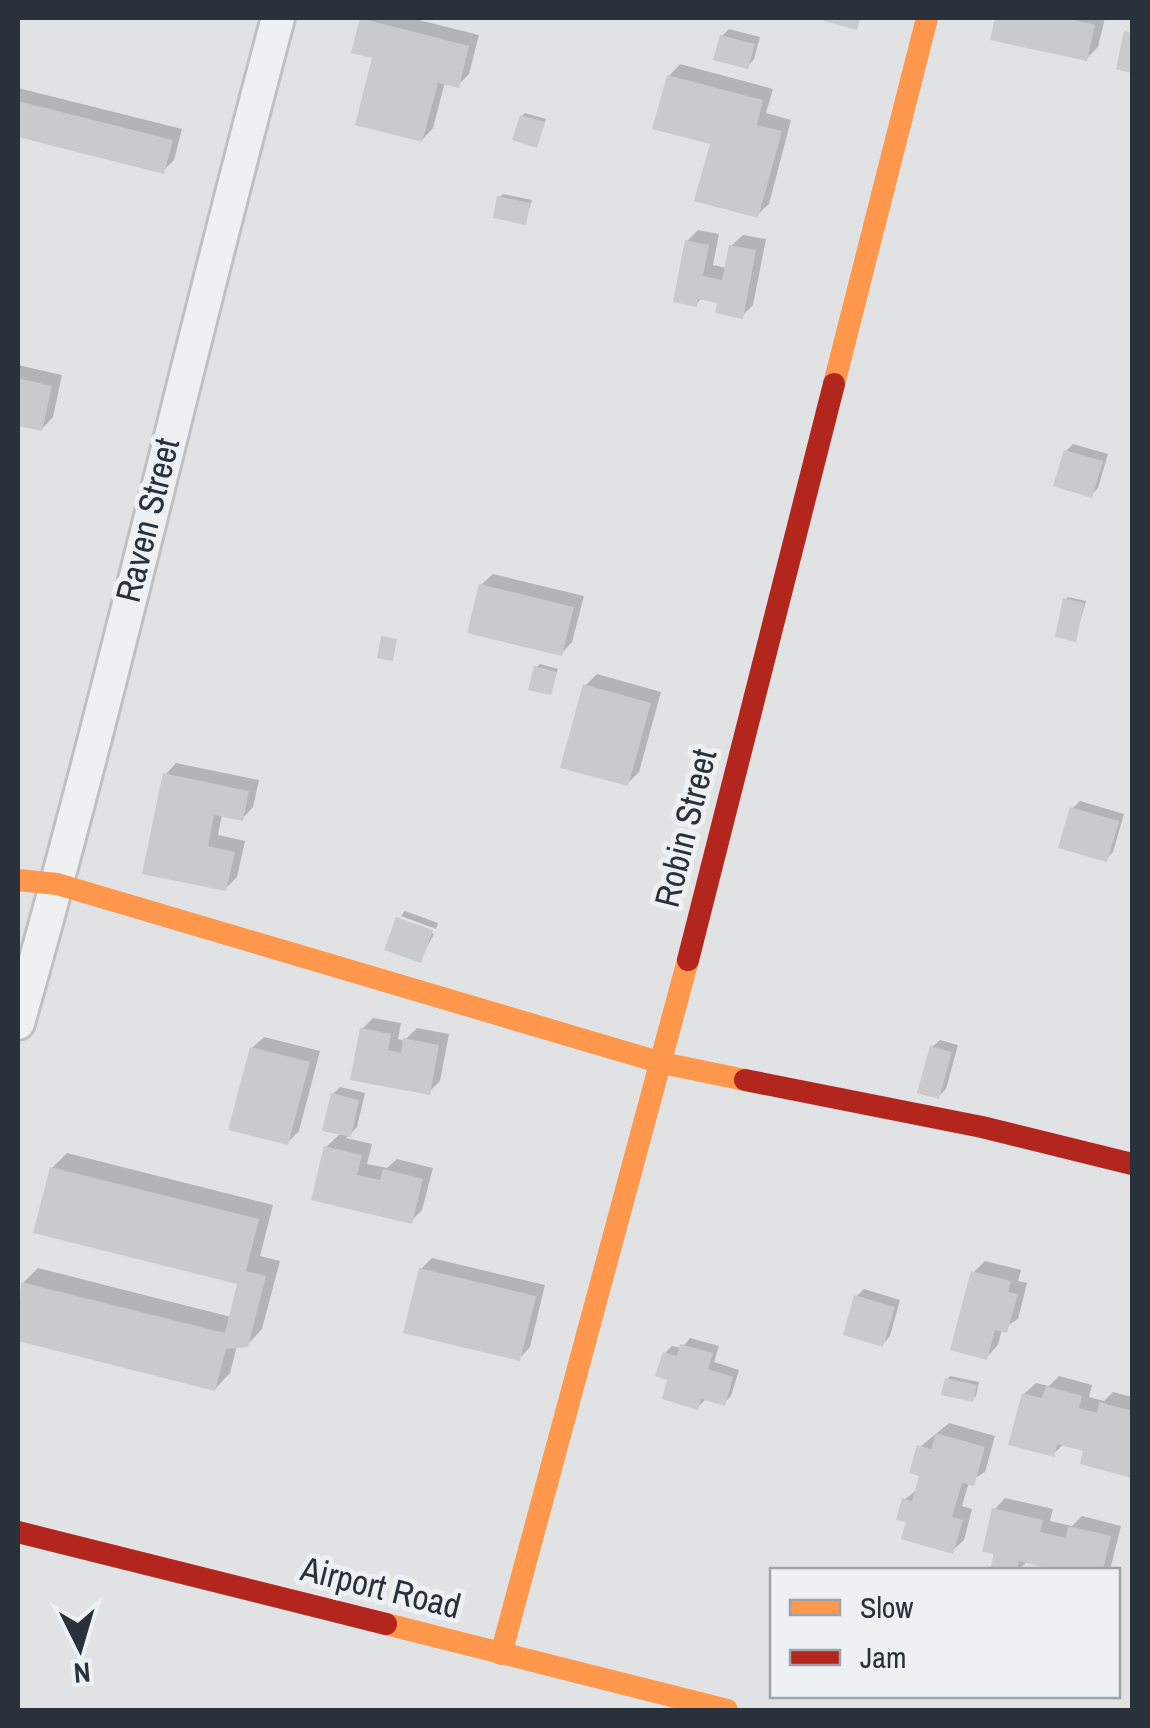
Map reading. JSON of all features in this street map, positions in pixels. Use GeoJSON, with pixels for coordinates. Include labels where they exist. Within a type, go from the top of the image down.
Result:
{"type":"FeatureCollection","features":[{"type":"Feature","properties":{"kind":"street","name":"Raven Street"},"geometry":{"type":"LineString","coordinates":[[18,1023],[57,884],[198,313],[278,18]]}},
{"type":"Feature","properties":{"kind":"street","name":"Robin Street"},"geometry":{"type":"LineString","coordinates":[[501,1654],[662,1063],[928,18]]}},
{"type":"Feature","properties":{"kind":"street"},"geometry":{"type":"LineString","coordinates":[[18,880],[57,884],[662,1063],[982,1127],[1132,1164]]}},
{"type":"Feature","properties":{"kind":"street","name":"Airport Road"},"geometry":{"type":"LineString","coordinates":[[18,1532],[728,1710]]}},
{"type":"Feature","properties":{"kind":"building"},"geometry":{"type":"Polygon","coordinates":[[[360,18],[469,46],[459,88],[438,83],[422,142],[355,125],[372,58],[351,53],[360,18]]]}},
{"type":"Feature","properties":{"kind":"building"},"geometry":{"type":"Polygon","coordinates":[[[860,18],[857,30],[824,21],[860,18]]]}},
{"type":"Feature","properties":{"kind":"building"},"geometry":{"type":"Polygon","coordinates":[[[995,18],[1067,18],[1095,25],[1087,61],[990,40],[995,18]]]}},
{"type":"Feature","properties":{"kind":"building"},"geometry":{"type":"Polygon","coordinates":[[[1124,31],[1132,33],[1132,73],[1116,69],[1124,31]]]}},
{"type":"Feature","properties":{"kind":"building"},"geometry":{"type":"Polygon","coordinates":[[[720,35],[755,44],[748,69],[713,60],[720,35]]]}},
{"type":"Feature","properties":{"kind":"building"},"geometry":{"type":"Polygon","coordinates":[[[667,75],[763,100],[757,125],[782,131],[758,218],[694,201],[710,144],[652,129],[667,75]]]}},
{"type":"Feature","properties":{"kind":"building"},"geometry":{"type":"Polygon","coordinates":[[[18,101],[173,140],[164,174],[18,137],[18,101]]]}},
{"type":"Feature","properties":{"kind":"building"},"geometry":{"type":"Polygon","coordinates":[[[520,115],[545,122],[537,148],[512,140],[520,115]]]}},
{"type":"Feature","properties":{"kind":"building"},"geometry":{"type":"Polygon","coordinates":[[[497,196],[530,203],[526,225],[493,218],[497,196]]]}},
{"type":"Feature","properties":{"kind":"building"},"geometry":{"type":"Polygon","coordinates":[[[685,240],[709,245],[703,276],[722,280],[729,245],[756,250],[743,319],[715,313],[717,303],[698,299],[697,307],[673,302],[685,240]]]}},
{"type":"Feature","properties":{"kind":"building"},"geometry":{"type":"Polygon","coordinates":[[[18,378],[52,386],[42,431],[18,426],[18,378]]]}},
{"type":"Feature","properties":{"kind":"building"},"geometry":{"type":"Polygon","coordinates":[[[1064,450],[1103,461],[1092,498],[1053,486],[1064,450]]]}},
{"type":"Feature","properties":{"kind":"building"},"geometry":{"type":"Polygon","coordinates":[[[479,584],[574,607],[562,656],[467,633],[479,584]]]}},
{"type":"Feature","properties":{"kind":"building"},"geometry":{"type":"Polygon","coordinates":[[[1063,598],[1084,603],[1076,642],[1055,637],[1063,598]]]}},
{"type":"Feature","properties":{"kind":"building"},"geometry":{"type":"Polygon","coordinates":[[[381,636],[397,639],[393,661],[377,658],[381,636]]]}},
{"type":"Feature","properties":{"kind":"building"},"geometry":{"type":"Polygon","coordinates":[[[534,666],[557,672],[551,695],[528,690],[534,666]]]}},
{"type":"Feature","properties":{"kind":"building"},"geometry":{"type":"Polygon","coordinates":[[[583,684],[651,703],[628,786],[560,768],[583,684]]]}},
{"type":"Feature","properties":{"kind":"building"},"geometry":{"type":"Polygon","coordinates":[[[163,773],[249,791],[243,821],[214,815],[208,846],[235,852],[226,891],[142,874],[163,773]]]}},
{"type":"Feature","properties":{"kind":"building"},"geometry":{"type":"Polygon","coordinates":[[[1070,807],[1119,821],[1107,862],[1058,848],[1070,807]]]}},
{"type":"Feature","properties":{"kind":"building"},"geometry":{"type":"Polygon","coordinates":[[[396,917],[433,930],[421,963],[384,950],[396,917]]]}},
{"type":"Feature","properties":{"kind":"building"},"geometry":{"type":"Polygon","coordinates":[[[360,1028],[391,1034],[388,1050],[401,1053],[403,1038],[439,1045],[430,1095],[350,1080],[360,1028]]]}},
{"type":"Feature","properties":{"kind":"building"},"geometry":{"type":"Polygon","coordinates":[[[930,1046],[952,1052],[939,1099],[917,1093],[930,1046]]]}},
{"type":"Feature","properties":{"kind":"building"},"geometry":{"type":"Polygon","coordinates":[[[250,1047],[310,1062],[288,1145],[228,1130],[250,1047]]]}},
{"type":"Feature","properties":{"kind":"building"},"geometry":{"type":"Polygon","coordinates":[[[331,1093],[359,1100],[351,1137],[322,1131],[331,1093]]]}},
{"type":"Feature","properties":{"kind":"building"},"geometry":{"type":"Polygon","coordinates":[[[324,1146],[362,1155],[357,1175],[380,1180],[383,1169],[423,1179],[412,1224],[311,1200],[324,1146]]]}},
{"type":"Feature","properties":{"kind":"building"},"geometry":{"type":"Polygon","coordinates":[[[50,1167],[259,1219],[246,1271],[266,1276],[248,1347],[226,1349],[215,1391],[18,1341],[21,1282],[225,1333],[237,1284],[33,1233],[50,1167]]]}},
{"type":"Feature","properties":{"kind":"building"},"geometry":{"type":"Polygon","coordinates":[[[419,1268],[536,1296],[520,1361],[403,1333],[419,1268]]]}},
{"type":"Feature","properties":{"kind":"building"},"geometry":{"type":"Polygon","coordinates":[[[971,1271],[1011,1281],[1008,1292],[1018,1294],[1007,1333],[995,1330],[987,1360],[950,1350],[971,1271]]]}},
{"type":"Feature","properties":{"kind":"building"},"geometry":{"type":"Polygon","coordinates":[[[854,1295],[895,1307],[883,1347],[843,1335],[854,1295]]]}},
{"type":"Feature","properties":{"kind":"building"},"geometry":{"type":"Polygon","coordinates":[[[680,1344],[713,1353],[708,1369],[733,1377],[725,1406],[701,1399],[698,1410],[662,1399],[667,1380],[655,1376],[663,1352],[677,1356],[680,1344]]]}},
{"type":"Feature","properties":{"kind":"building"},"geometry":{"type":"Polygon","coordinates":[[[945,1378],[977,1385],[973,1402],[941,1395],[945,1378]]]}},
{"type":"Feature","properties":{"kind":"building"},"geometry":{"type":"Polygon","coordinates":[[[1046,1386],[1082,1396],[1079,1408],[1097,1413],[1099,1402],[1132,1411],[1132,1478],[1080,1464],[1083,1451],[1057,1444],[1054,1457],[1008,1445],[1022,1393],[1042,1398],[1046,1386]]]}},
{"type":"Feature","properties":{"kind":"building"},"geometry":{"type":"Polygon","coordinates":[[[936,1433],[985,1447],[974,1486],[962,1483],[952,1517],[963,1520],[953,1554],[901,1539],[906,1522],[896,1520],[902,1498],[912,1501],[919,1476],[909,1473],[917,1445],[931,1449],[936,1433]]]}},
{"type":"Feature","properties":{"kind":"building"},"geometry":{"type":"Polygon","coordinates":[[[992,1508],[1043,1520],[1040,1532],[1066,1538],[1068,1526],[1111,1536],[1103,1568],[1045,1568],[1019,1561],[1017,1568],[990,1568],[994,1554],[982,1552],[992,1508]]]}},
{"type":"Feature","properties":{"kind":"traffic: slow"},"geometry":{"type":"LineString","coordinates":[[834,384],[927,18]]}},
{"type":"Feature","properties":{"kind":"traffic: slow"},"geometry":{"type":"LineString","coordinates":[[18,880],[57,884],[662,1063],[745,1080]]}},
{"type":"Feature","properties":{"kind":"traffic: slow"},"geometry":{"type":"LineString","coordinates":[[501,1654],[688,960]]}},
{"type":"Feature","properties":{"kind":"traffic: slow"},"geometry":{"type":"LineString","coordinates":[[386,1624],[727,1710]]}},
{"type":"Feature","properties":{"kind":"traffic: jam"},"geometry":{"type":"LineString","coordinates":[[688,960],[834,384]]}},
{"type":"Feature","properties":{"kind":"traffic: jam"},"geometry":{"type":"LineString","coordinates":[[745,1080],[982,1127],[1132,1164]]}},
{"type":"Feature","properties":{"kind":"traffic: jam"},"geometry":{"type":"LineString","coordinates":[[18,1532],[386,1624]]}}]}
